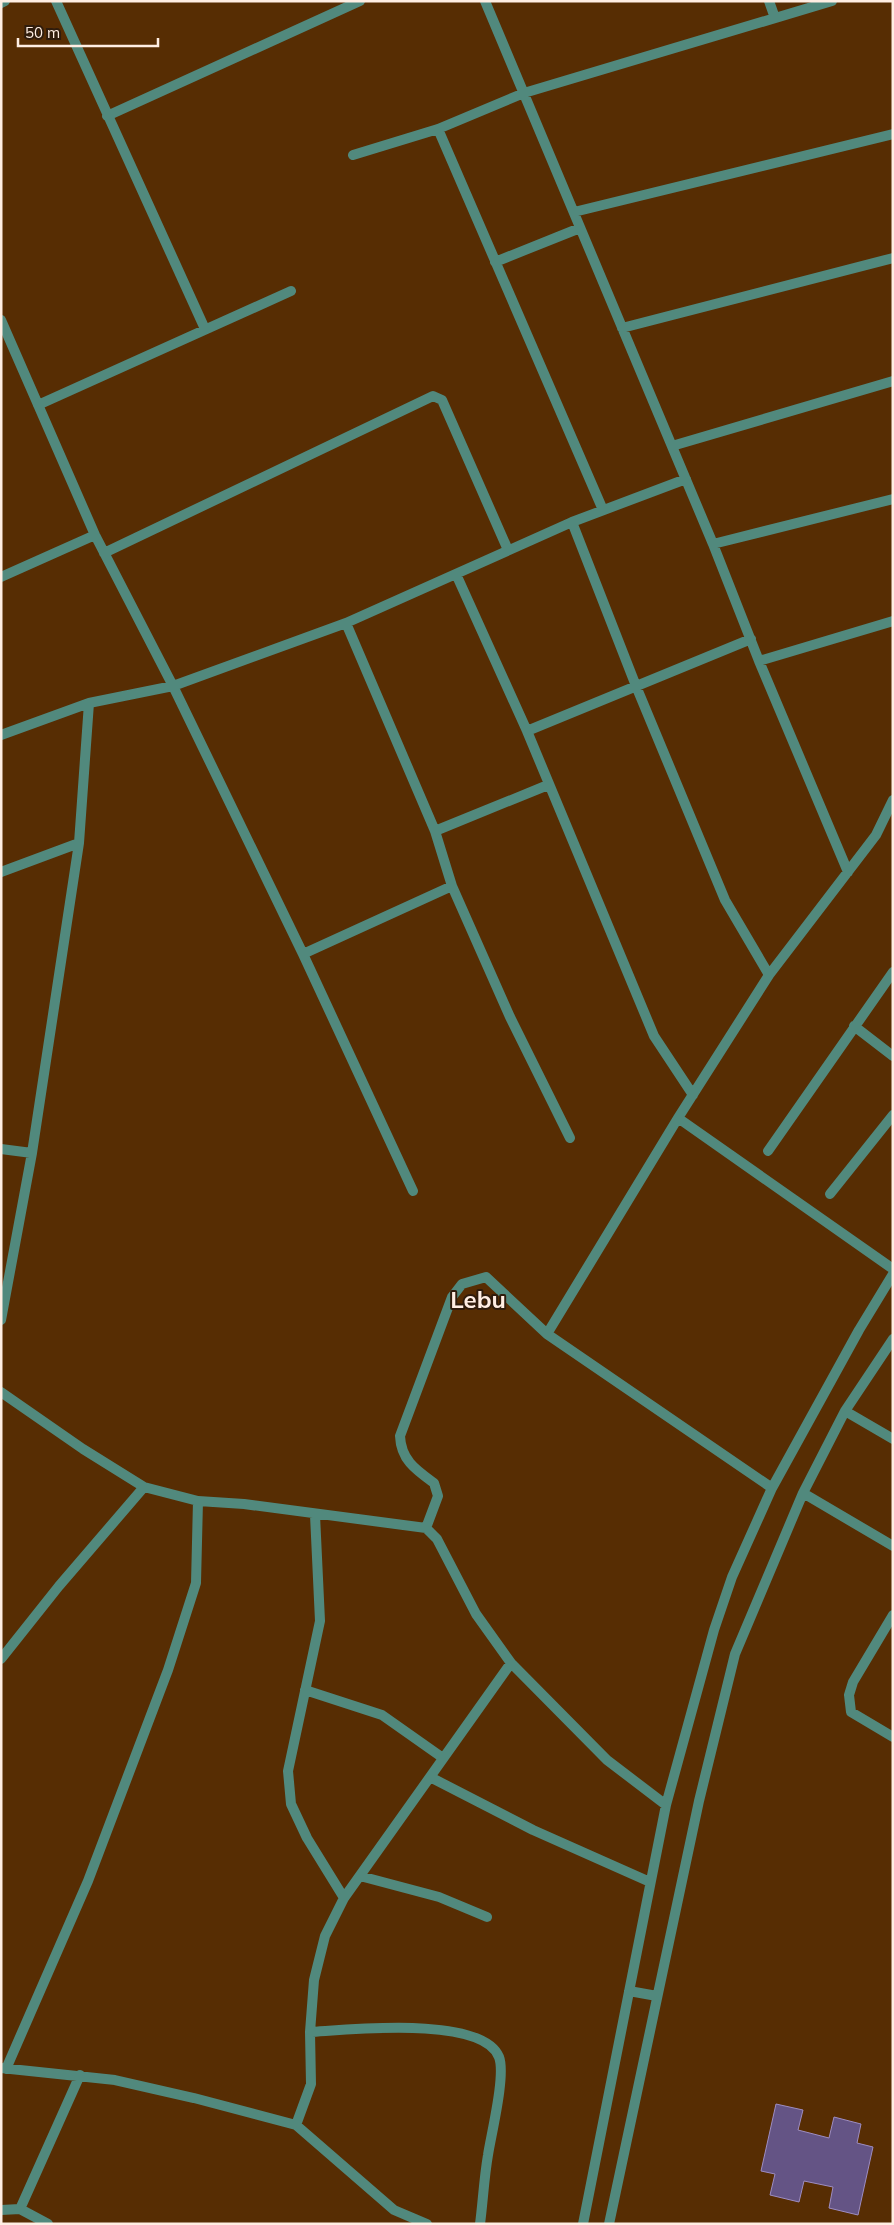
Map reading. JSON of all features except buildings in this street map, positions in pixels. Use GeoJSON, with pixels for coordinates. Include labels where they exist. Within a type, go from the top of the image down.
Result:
{"type":"FeatureCollection","features":[{"type":"Feature","properties":{"kind":"street"},"geometry":{"type":"LineString","coordinates":[[1,3],[5,1]]}},
{"type":"Feature","properties":{"kind":"street"},"geometry":{"type":"LineString","coordinates":[[56,1],[205,329]]}},
{"type":"Feature","properties":{"kind":"street"},"geometry":{"type":"LineString","coordinates":[[107,116],[360,1]]}},
{"type":"Feature","properties":{"kind":"street"},"geometry":{"type":"LineString","coordinates":[[485,1],[686,479],[759,661],[848,872]]}},
{"type":"Feature","properties":{"kind":"street"},"geometry":{"type":"LineString","coordinates":[[769,1],[775,18]]}},
{"type":"Feature","properties":{"kind":"street"},"geometry":{"type":"LineString","coordinates":[[354,155],[438,129],[524,93],[832,1]]}},
{"type":"Feature","properties":{"kind":"street"},"geometry":{"type":"LineString","coordinates":[[438,129],[603,510]]}},
{"type":"Feature","properties":{"kind":"street"},"geometry":{"type":"LineString","coordinates":[[574,212],[893,134]]}},
{"type":"Feature","properties":{"kind":"street"},"geometry":{"type":"LineString","coordinates":[[495,262],[580,228]]}},
{"type":"Feature","properties":{"kind":"street"},"geometry":{"type":"LineString","coordinates":[[622,328],[893,258]]}},
{"type":"Feature","properties":{"kind":"street"},"geometry":{"type":"LineString","coordinates":[[38,405],[291,290]]}},
{"type":"Feature","properties":{"kind":"street"},"geometry":{"type":"LineString","coordinates":[[1,320],[95,535],[173,686],[303,954],[413,1191]]}},
{"type":"Feature","properties":{"kind":"street"},"geometry":{"type":"LineString","coordinates":[[672,446],[893,381]]}},
{"type":"Feature","properties":{"kind":"street"},"geometry":{"type":"LineString","coordinates":[[104,553],[433,396],[442,400],[508,550]]}},
{"type":"Feature","properties":{"kind":"street"},"geometry":{"type":"LineString","coordinates":[[1,735],[88,703],[173,686],[346,623],[572,522],[686,479]]}},
{"type":"Feature","properties":{"kind":"street"},"geometry":{"type":"LineString","coordinates":[[713,544],[893,499]]}},
{"type":"Feature","properties":{"kind":"street"},"geometry":{"type":"LineString","coordinates":[[572,522],[636,686],[725,900],[769,975]]}},
{"type":"Feature","properties":{"kind":"street"},"geometry":{"type":"LineString","coordinates":[[1,577],[95,535]]}},
{"type":"Feature","properties":{"kind":"street"},"geometry":{"type":"LineString","coordinates":[[456,574],[527,732],[654,1036],[693,1095]]}},
{"type":"Feature","properties":{"kind":"street"},"geometry":{"type":"LineString","coordinates":[[759,661],[893,622]]}},
{"type":"Feature","properties":{"kind":"street"},"geometry":{"type":"LineString","coordinates":[[346,623],[435,831],[452,886],[510,1017],[570,1138]]}},
{"type":"Feature","properties":{"kind":"street"},"geometry":{"type":"LineString","coordinates":[[527,732],[751,639]]}},
{"type":"Feature","properties":{"kind":"street"},"geometry":{"type":"LineString","coordinates":[[1,1320],[32,1153],[79,843],[88,703]]}},
{"type":"Feature","properties":{"kind":"street"},"geometry":{"type":"LineString","coordinates":[[435,831],[548,785]]}},
{"type":"Feature","properties":{"kind":"street"},"geometry":{"type":"LineString","coordinates":[[547,1334],[678,1118],[769,975],[876,835],[893,800]]}},
{"type":"Feature","properties":{"kind":"street"},"geometry":{"type":"LineString","coordinates":[[1,872],[79,843]]}},
{"type":"Feature","properties":{"kind":"street"},"geometry":{"type":"LineString","coordinates":[[303,954],[452,886]]}},
{"type":"Feature","properties":{"kind":"street"},"geometry":{"type":"LineString","coordinates":[[768,1151],[893,972]]}},
{"type":"Feature","properties":{"kind":"street"},"geometry":{"type":"LineString","coordinates":[[854,1026],[893,1056]]}},
{"type":"Feature","properties":{"kind":"street"},"geometry":{"type":"LineString","coordinates":[[830,1194],[893,1115]]}},
{"type":"Feature","properties":{"kind":"street"},"geometry":{"type":"LineString","coordinates":[[678,1118],[893,1269]]}},
{"type":"Feature","properties":{"kind":"street"},"geometry":{"type":"LineString","coordinates":[[1,1149],[32,1153]]}},
{"type":"Feature","properties":{"kind":"street"},"geometry":{"type":"LineString","coordinates":[[583,2224],[666,1805],[714,1630],[732,1577],[772,1488],[859,1330],[893,1274]]}},
{"type":"Feature","properties":{"kind":"street"},"geometry":{"type":"LineString","coordinates":[[426,1528],[438,1496],[434,1482],[414,1469],[400,1449],[400,1436],[452,1297],[462,1284],[486,1277],[547,1334],[772,1488]]}},
{"type":"Feature","properties":{"kind":"street"},"geometry":{"type":"LineString","coordinates":[[609,2224],[699,1801],[735,1654],[803,1493],[845,1411],[893,1339]]}},
{"type":"Feature","properties":{"kind":"street"},"geometry":{"type":"LineString","coordinates":[[1,1392],[83,1450],[144,1487],[198,1501],[244,1504],[314,1515],[426,1528],[437,1539],[476,1614],[511,1663],[607,1760],[666,1805]]}},
{"type":"Feature","properties":{"kind":"street"},"geometry":{"type":"LineString","coordinates":[[845,1411],[893,1439]]}},
{"type":"Feature","properties":{"kind":"street"},"geometry":{"type":"LineString","coordinates":[[1,1659],[59,1586],[144,1487]]}},
{"type":"Feature","properties":{"kind":"street"},"geometry":{"type":"LineString","coordinates":[[803,1493],[893,1546]]}},
{"type":"Feature","properties":{"kind":"street"},"geometry":{"type":"LineString","coordinates":[[198,1501],[196,1583],[168,1670],[88,1881],[4,2069],[80,2075],[115,2080],[194,2098],[296,2125],[394,2210],[427,2224]]}},
{"type":"Feature","properties":{"kind":"street"},"geometry":{"type":"LineString","coordinates":[[314,1515],[319,1573],[320,1621],[288,1771],[291,1804],[307,1838],[344,1898]]}},
{"type":"Feature","properties":{"kind":"street"},"geometry":{"type":"LineString","coordinates":[[893,1615],[853,1682],[849,1695],[851,1712],[893,1737]]}},
{"type":"Feature","properties":{"kind":"street"},"geometry":{"type":"LineString","coordinates":[[296,2125],[311,2084],[310,2032],[314,1980],[325,1936],[344,1898],[511,1663]]}},
{"type":"Feature","properties":{"kind":"street"},"geometry":{"type":"LineString","coordinates":[[305,1690],[382,1715],[443,1758]]}},
{"type":"Feature","properties":{"kind":"street"},"geometry":{"type":"LineString","coordinates":[[430,1776],[533,1830],[650,1882]]}},
{"type":"Feature","properties":{"kind":"street"},"geometry":{"type":"LineString","coordinates":[[360,1876],[439,1897],[487,1917]]}},
{"type":"Feature","properties":{"kind":"street"},"geometry":{"type":"LineString","coordinates":[[629,1991],[657,1996]]}},
{"type":"Feature","properties":{"kind":"street"},"geometry":{"type":"LineString","coordinates":[[310,2032],[410,2027],[443,2030],[486,2043],[499,2057],[501,2074],[487,2158],[480,2224]]}},
{"type":"Feature","properties":{"kind":"street"},"geometry":{"type":"LineString","coordinates":[[20,2209],[80,2075]]}},
{"type":"Feature","properties":{"kind":"street"},"geometry":{"type":"LineString","coordinates":[[1,2210],[20,2209],[48,2224]]}},
{"type":"Feature","properties":{"kind":"district","name":"Lebu"},"geometry":{"type":"Point","coordinates":[478,1300]}}]}
